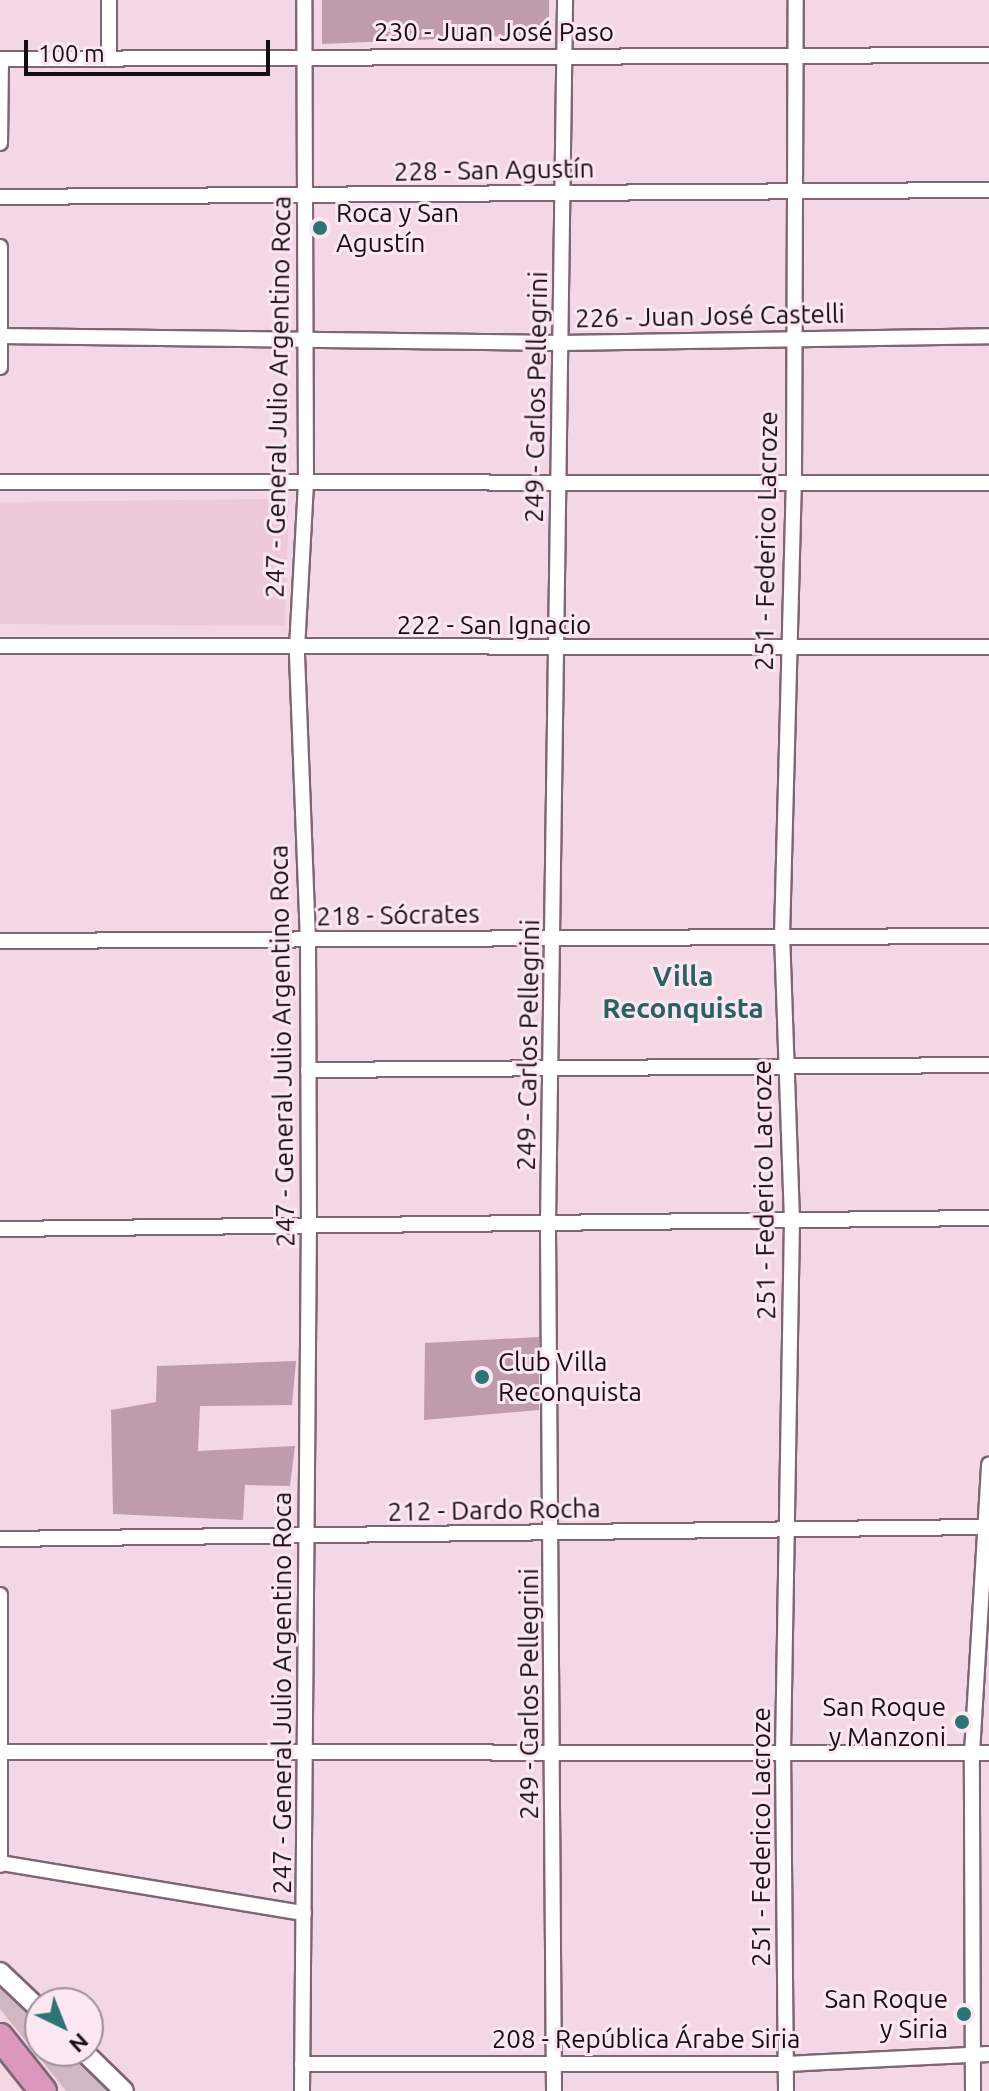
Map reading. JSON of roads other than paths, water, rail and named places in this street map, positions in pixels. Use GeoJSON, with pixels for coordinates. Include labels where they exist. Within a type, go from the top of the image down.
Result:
{"type":"FeatureCollection","features":[{"type":"Feature","properties":{"kind":"highway"},"geometry":{"type":"LineString","coordinates":[[0,2037],[43,2091]]}},
{"type":"Feature","properties":{"kind":"street"},"geometry":{"type":"LineString","coordinates":[[109,0],[109,59]]}},
{"type":"Feature","properties":{"kind":"street","name":"247 - General Julio Argentino Roca"},"geometry":{"type":"LineString","coordinates":[[302,2091],[309,1228],[308,941],[297,649],[306,485],[304,0]]}},
{"type":"Feature","properties":{"kind":"street","name":"249 - Carlos Pellegrini"},"geometry":{"type":"LineString","coordinates":[[554,2091],[548,1223],[555,937],[565,0]]}},
{"type":"Feature","properties":{"kind":"street","name":"251 - Federico Lacroze"},"geometry":{"type":"LineString","coordinates":[[786,2091],[783,1752],[792,1220],[782,936],[794,480],[791,340],[796,0]]}},
{"type":"Feature","properties":{"kind":"street","name":"230 - Juan José Paso"},"geometry":{"type":"LineString","coordinates":[[1,59],[989,55]]}},
{"type":"Feature","properties":{"kind":"street"},"geometry":{"type":"LineString","coordinates":[[0,143],[1,59]]}},
{"type":"Feature","properties":{"kind":"street","name":"228 - San Agustín"},"geometry":{"type":"LineString","coordinates":[[0,197],[989,190]]}},
{"type":"Feature","properties":{"kind":"street"},"geometry":{"type":"LineString","coordinates":[[0,247],[0,367]]}},
{"type":"Feature","properties":{"kind":"street","name":"226 - Juan José Castelli"},"geometry":{"type":"LineString","coordinates":[[1,336],[561,343],[989,336]]}},
{"type":"Feature","properties":{"kind":"street"},"geometry":{"type":"LineString","coordinates":[[0,482],[306,485],[794,480],[989,483]]}},
{"type":"Feature","properties":{"kind":"street","name":"222 - San Ignacio"},"geometry":{"type":"LineString","coordinates":[[0,646],[297,649],[788,645],[989,647]]}},
{"type":"Feature","properties":{"kind":"street","name":"218 - Sócrates"},"geometry":{"type":"LineString","coordinates":[[0,941],[989,936]]}},
{"type":"Feature","properties":{"kind":"street"},"geometry":{"type":"LineString","coordinates":[[308,1070],[989,1065]]}},
{"type":"Feature","properties":{"kind":"street"},"geometry":{"type":"LineString","coordinates":[[0,1229],[309,1228],[989,1218]]}},
{"type":"Feature","properties":{"kind":"street"},"geometry":{"type":"LineString","coordinates":[[973,2091],[972,1753],[989,1464]]}},
{"type":"Feature","properties":{"kind":"street","name":"212 - Dardo Rocha"},"geometry":{"type":"LineString","coordinates":[[0,1539],[307,1538],[986,1527]]}},
{"type":"Feature","properties":{"kind":"street"},"geometry":{"type":"LineString","coordinates":[[0,1595],[3,1752],[0,1864],[304,1913]]}},
{"type":"Feature","properties":{"kind":"street"},"geometry":{"type":"LineString","coordinates":[[3,1752],[305,1749],[989,1753]]}},
{"type":"Feature","properties":{"kind":"street"},"geometry":{"type":"LineString","coordinates":[[0,1972],[24,1995]]}},
{"type":"Feature","properties":{"kind":"street","name":"208 - República Árabe Siria"},"geometry":{"type":"LineString","coordinates":[[302,2064],[786,2064],[989,2054]]}},
{"type":"Feature","properties":{"kind":"street"},"geometry":{"type":"LineString","coordinates":[[99,2067],[124,2091]]}},
{"type":"Feature","properties":{"kind":"place","name":"Roca y San Agustín"},"geometry":{"type":"Point","coordinates":[320,228]}},
{"type":"Feature","properties":{"kind":"place","name":"Club Villa Reconquista"},"geometry":{"type":"Point","coordinates":[482,1377]}},
{"type":"Feature","properties":{"kind":"place","name":"San Roque y Manzoni"},"geometry":{"type":"Point","coordinates":[962,1722]}},
{"type":"Feature","properties":{"kind":"place","name":"San Roque y Siria"},"geometry":{"type":"Point","coordinates":[964,2014]}},
{"type":"Feature","properties":{"kind":"district","name":"Villa Reconquista"},"geometry":{"type":"Point","coordinates":[683,992]}}]}
